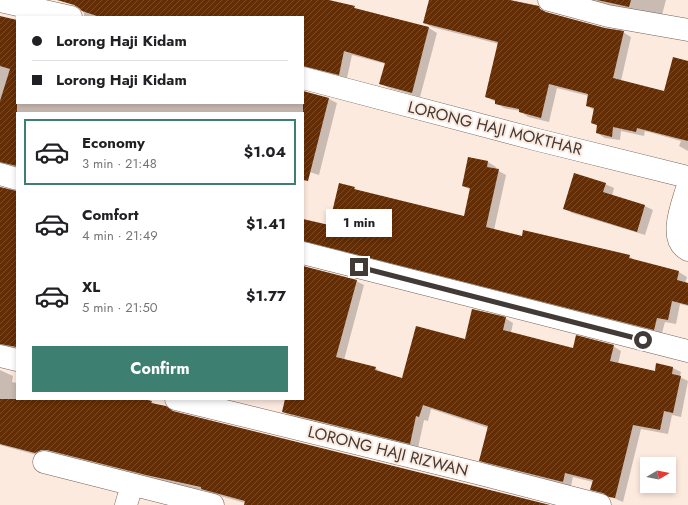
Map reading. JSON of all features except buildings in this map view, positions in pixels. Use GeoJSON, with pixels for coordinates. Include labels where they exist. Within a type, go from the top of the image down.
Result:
{"type":"FeatureCollection","features":[{"type":"Feature","properties":{"kind":"street"},"geometry":{"type":"LineString","coordinates":[[549,0],[608,16],[688,30]]}},
{"type":"Feature","properties":{"kind":"street"},"geometry":{"type":"LineString","coordinates":[[0,1],[66,16]]}},
{"type":"Feature","properties":{"kind":"street","name":"LORONG HAJI MOKTHAR"},"geometry":{"type":"LineString","coordinates":[[304,78],[538,140],[688,177]]}},
{"type":"Feature","properties":{"kind":"street"},"geometry":{"type":"LineString","coordinates":[[0,174],[16,178]]}},
{"type":"Feature","properties":{"kind":"street"},"geometry":{"type":"LineString","coordinates":[[688,185],[677,226],[677,238],[683,247],[688,250]]}},
{"type":"Feature","properties":{"kind":"street"},"geometry":{"type":"LineString","coordinates":[[304,253],[688,351]]}},
{"type":"Feature","properties":{"kind":"street"},"geometry":{"type":"LineString","coordinates":[[0,356],[16,360]]}},
{"type":"Feature","properties":{"kind":"street","name":"LORONG HAJI RIZWAN"},"geometry":{"type":"LineString","coordinates":[[180,400],[477,473],[600,505]]}},
{"type":"Feature","properties":{"kind":"street"},"geometry":{"type":"LineString","coordinates":[[44,462],[213,505]]}},
{"type":"Feature","properties":{"kind":"street"},"geometry":{"type":"LineString","coordinates":[[126,505],[132,484]]}},
{"type":"Feature","properties":{"kind":"route"},"geometry":{"type":"LineString","coordinates":[[359,267],[643,340]]}}]}
